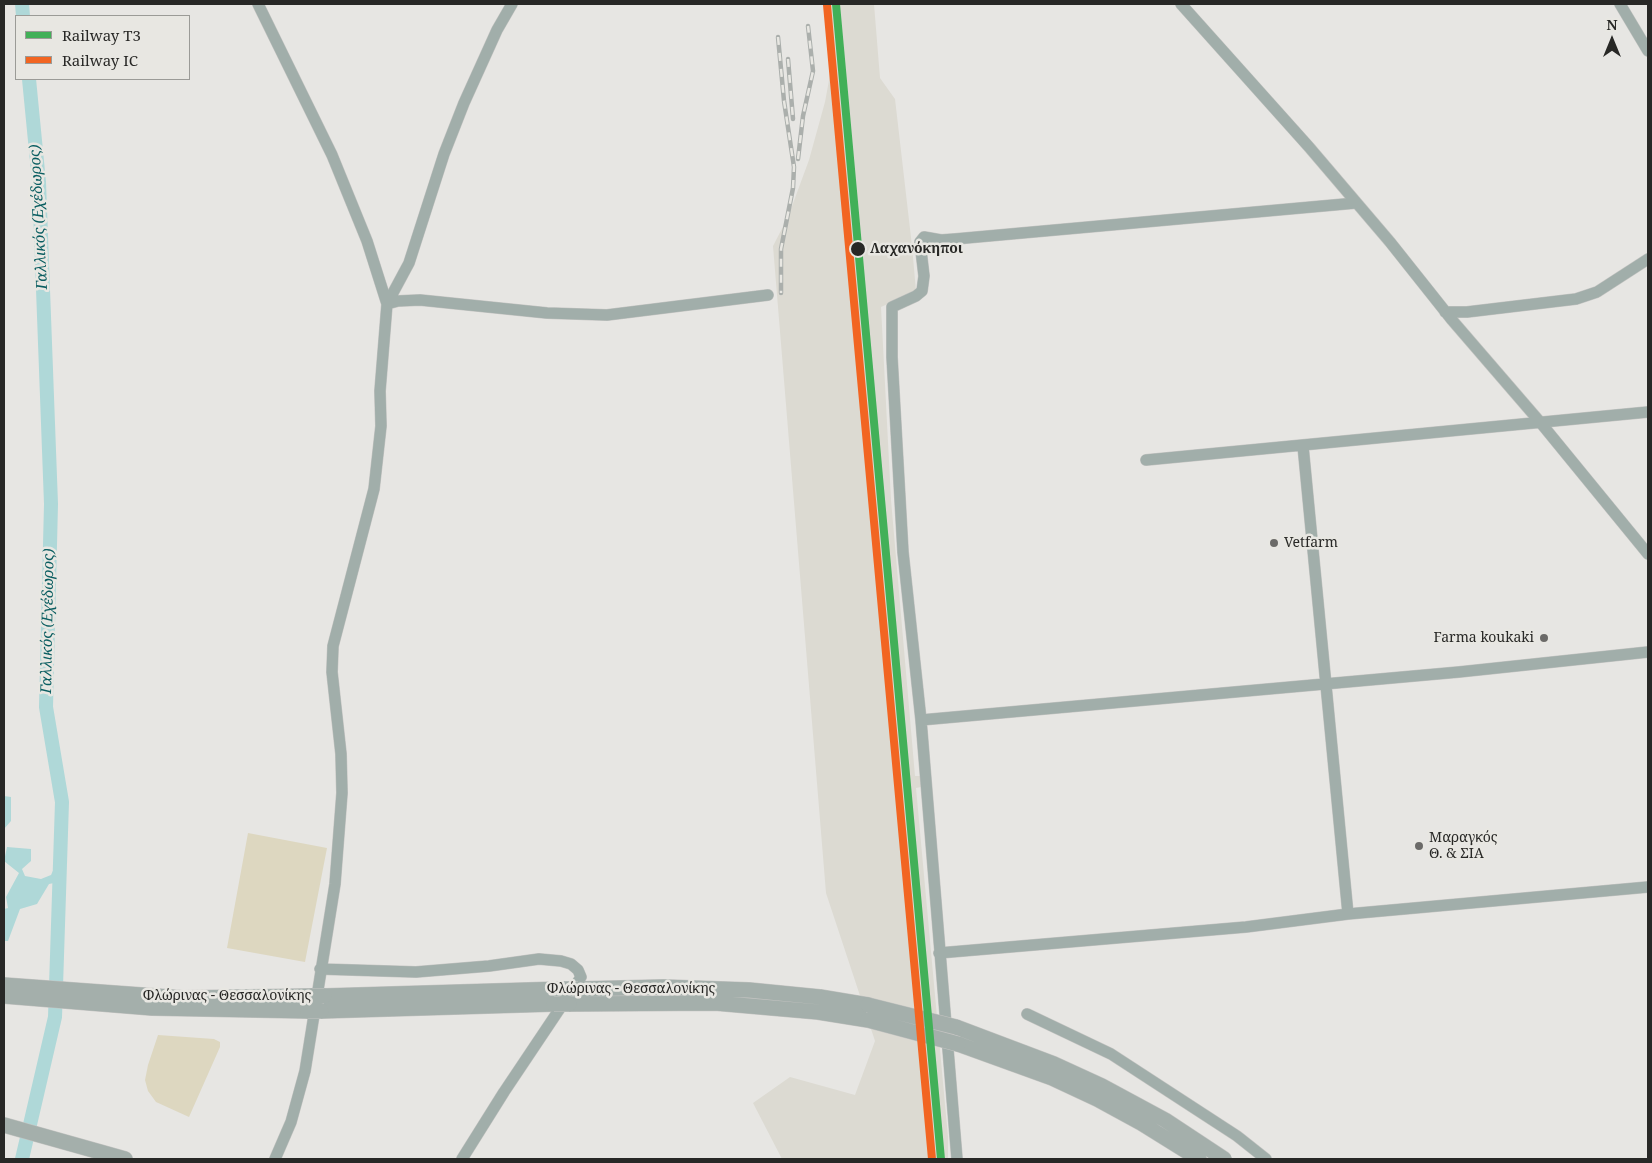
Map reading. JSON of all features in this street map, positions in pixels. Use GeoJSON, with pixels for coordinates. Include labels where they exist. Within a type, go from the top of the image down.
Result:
{"type":"FeatureCollection","features":[{"type":"Feature","properties":{"kind":"main road","name":"Φλώρινας - Θεσσαλονίκης"},"geometry":{"type":"LineString","coordinates":[[4,985],[154,1002]]}},
{"type":"Feature","properties":{"kind":"main road","name":"Φλώρινας - Θεσσαλονίκης"},"geometry":{"type":"LineString","coordinates":[[316,1003],[570,989],[677,988],[749,990],[820,997],[1052,1078],[1145,1117]]}},
{"type":"Feature","properties":{"kind":"main road","name":"Φλώρινας - Θεσσαλονίκης"},"geometry":{"type":"LineString","coordinates":[[4,996],[154,1002],[229,998],[316,1003],[715,1003],[868,1013],[956,1027],[1054,1064],[1161,1126],[1224,1159]]}},
{"type":"Feature","properties":{"kind":"main road"},"geometry":{"type":"LineString","coordinates":[[4,1125],[120,1158]]}},
{"type":"Feature","properties":{"kind":"main road","name":"Φλώρινας - Θεσσαλονίκης"},"geometry":{"type":"LineString","coordinates":[[1161,1126],[1199,1159]]}},
{"type":"Feature","properties":{"kind":"street"},"geometry":{"type":"LineString","coordinates":[[258,4],[332,155],[368,241],[387,304],[380,391],[381,426],[375,481],[332,646],[332,672],[341,754],[341,801],[335,884],[305,1070],[290,1122],[275,1159]]}},
{"type":"Feature","properties":{"kind":"street"},"geometry":{"type":"LineString","coordinates":[[387,304],[409,263],[444,154],[464,102],[497,30],[512,4]]}},
{"type":"Feature","properties":{"kind":"street"},"geometry":{"type":"LineString","coordinates":[[1181,4],[1309,147],[1390,242],[1445,312],[1540,422],[1648,554]]}},
{"type":"Feature","properties":{"kind":"street"},"geometry":{"type":"LineString","coordinates":[[1620,4],[1648,51]]}},
{"type":"Feature","properties":{"kind":"street"},"geometry":{"type":"LineString","coordinates":[[957,1159],[921,720],[903,552],[892,357],[892,307],[916,296],[922,291],[924,276],[921,238],[955,239],[1356,203]]}},
{"type":"Feature","properties":{"kind":"street"},"geometry":{"type":"LineString","coordinates":[[1445,312],[1477,311],[1576,300],[1597,292],[1648,259]]}},
{"type":"Feature","properties":{"kind":"street"},"geometry":{"type":"LineString","coordinates":[[387,304],[398,301],[420,300],[547,313],[607,315],[768,295]]}},
{"type":"Feature","properties":{"kind":"street"},"geometry":{"type":"LineString","coordinates":[[1146,460],[1648,412]]}},
{"type":"Feature","properties":{"kind":"street"},"geometry":{"type":"LineString","coordinates":[[1303,446],[1348,914]]}},
{"type":"Feature","properties":{"kind":"street"},"geometry":{"type":"LineString","coordinates":[[921,720],[1459,672],[1648,652]]}},
{"type":"Feature","properties":{"kind":"street"},"geometry":{"type":"LineString","coordinates":[[939,953],[1246,928],[1348,914],[1648,887]]}},
{"type":"Feature","properties":{"kind":"street"},"geometry":{"type":"LineString","coordinates":[[320,969],[416,972],[489,966],[539,959],[561,961],[571,964],[578,970],[581,977],[504,1092],[462,1159]]}},
{"type":"Feature","properties":{"kind":"street"},"geometry":{"type":"LineString","coordinates":[[1027,1014],[1111,1054],[1237,1136],[1266,1159]]}},
{"type":"Feature","properties":{"kind":"shaded area"},"geometry":{"type":"Polygon","coordinates":[[[827,4],[874,4],[880,78],[895,99],[912,246],[916,291],[881,307],[891,500],[915,776],[920,776],[921,787],[916,788],[948,1137],[948,1159],[782,1159],[753,1103],[790,1077],[855,1095],[875,1041],[826,893],[773,246],[788,217],[809,160],[825,102],[832,64],[827,4]]]}},
{"type":"Feature","properties":{"kind":"shaded area"},"geometry":{"type":"Polygon","coordinates":[[[248,833],[327,848],[305,962],[227,948],[248,833]]]}},
{"type":"Feature","properties":{"kind":"shaded area"},"geometry":{"type":"Polygon","coordinates":[[[158,1035],[214,1039],[220,1042],[220,1047],[189,1117],[156,1102],[148,1091],[145,1080],[158,1035]]]}},
{"type":"Feature","properties":{"kind":"water"},"geometry":{"type":"Polygon","coordinates":[[[4,796],[11,797],[11,821],[4,829],[4,796]]]}},
{"type":"Feature","properties":{"kind":"water"},"geometry":{"type":"Polygon","coordinates":[[[7,847],[31,849],[31,861],[22,869],[25,876],[41,879],[51,875],[61,853],[54,883],[49,884],[37,904],[20,909],[8,941],[4,941],[4,909],[8,908],[6,897],[19,873],[4,861],[7,847]]]}},
{"type":"Feature","properties":{"kind":"waterway","name":"Γαλλικός (Εχέδωρος)"},"geometry":{"type":"LineString","coordinates":[[22,4],[23,15]]}},
{"type":"Feature","properties":{"kind":"waterway","name":"Γαλλικός (Εχέδωρος)"},"geometry":{"type":"LineString","coordinates":[[22,1159],[55,1017],[62,802],[46,707],[51,504],[39,182],[29,80]]}},
{"type":"Feature","properties":{"kind":"railway"},"geometry":{"type":"LineString","coordinates":[[798,159],[803,116],[813,71],[808,26]]}},
{"type":"Feature","properties":{"kind":"railway"},"geometry":{"type":"LineString","coordinates":[[778,37],[784,101],[794,167],[793,188],[781,249],[781,293]]}},
{"type":"Feature","properties":{"kind":"railway"},"geometry":{"type":"LineString","coordinates":[[788,59],[793,119]]}},
{"type":"Feature","properties":{"kind":"rail line","name":"T3"},"geometry":{"type":"LineString","coordinates":[[836,4],[941,1159]]}},
{"type":"Feature","properties":{"kind":"rail line","name":"IC"},"geometry":{"type":"LineString","coordinates":[[827,5],[932,1159]]}},
{"type":"Feature","properties":{"kind":"place","name":"Λαχανόκηποι"},"geometry":{"type":"Point","coordinates":[858,249]}},
{"type":"Feature","properties":{"kind":"place","name":"Vetfarm"},"geometry":{"type":"Point","coordinates":[1274,543]}},
{"type":"Feature","properties":{"kind":"place","name":"Farma koukaki"},"geometry":{"type":"Point","coordinates":[1544,638]}},
{"type":"Feature","properties":{"kind":"place","name":"Μαραγκός Θ. & ΣΙΑ"},"geometry":{"type":"Point","coordinates":[1419,846]}}]}
